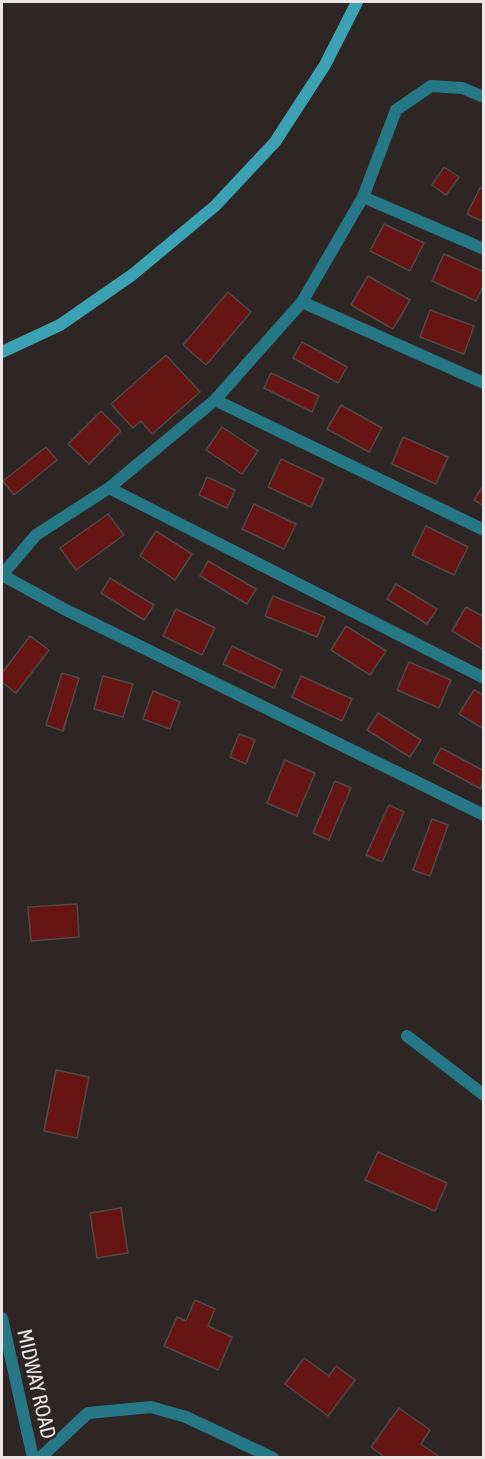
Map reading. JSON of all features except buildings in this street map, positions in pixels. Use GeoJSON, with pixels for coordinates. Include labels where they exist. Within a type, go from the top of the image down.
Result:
{"type":"FeatureCollection","features":[{"type":"Feature","properties":{"kind":"street"},"geometry":{"type":"LineString","coordinates":[[2,352],[60,325],[132,275],[215,206],[275,142],[326,65],[357,2]]}},
{"type":"Feature","properties":{"kind":"street"},"geometry":{"type":"LineString","coordinates":[[483,97],[462,88],[431,86],[396,110],[363,197],[302,302],[215,400],[109,488],[36,535],[2,575],[64,609],[483,815]]}},
{"type":"Feature","properties":{"kind":"street"},"geometry":{"type":"LineString","coordinates":[[363,197],[483,249]]}},
{"type":"Feature","properties":{"kind":"street"},"geometry":{"type":"LineString","coordinates":[[302,302],[483,383]]}},
{"type":"Feature","properties":{"kind":"street"},"geometry":{"type":"LineString","coordinates":[[215,400],[483,530]]}},
{"type":"Feature","properties":{"kind":"street"},"geometry":{"type":"LineString","coordinates":[[109,488],[483,678]]}},
{"type":"Feature","properties":{"kind":"street"},"geometry":{"type":"LineString","coordinates":[[407,1036],[483,1095]]}},
{"type":"Feature","properties":{"kind":"street","name":"MIDWAY ROAD"},"geometry":{"type":"LineString","coordinates":[[2,1318],[33,1458]]}},
{"type":"Feature","properties":{"kind":"street"},"geometry":{"type":"LineString","coordinates":[[40,1458],[88,1413],[150,1407],[186,1417],[273,1458]]}}]}
